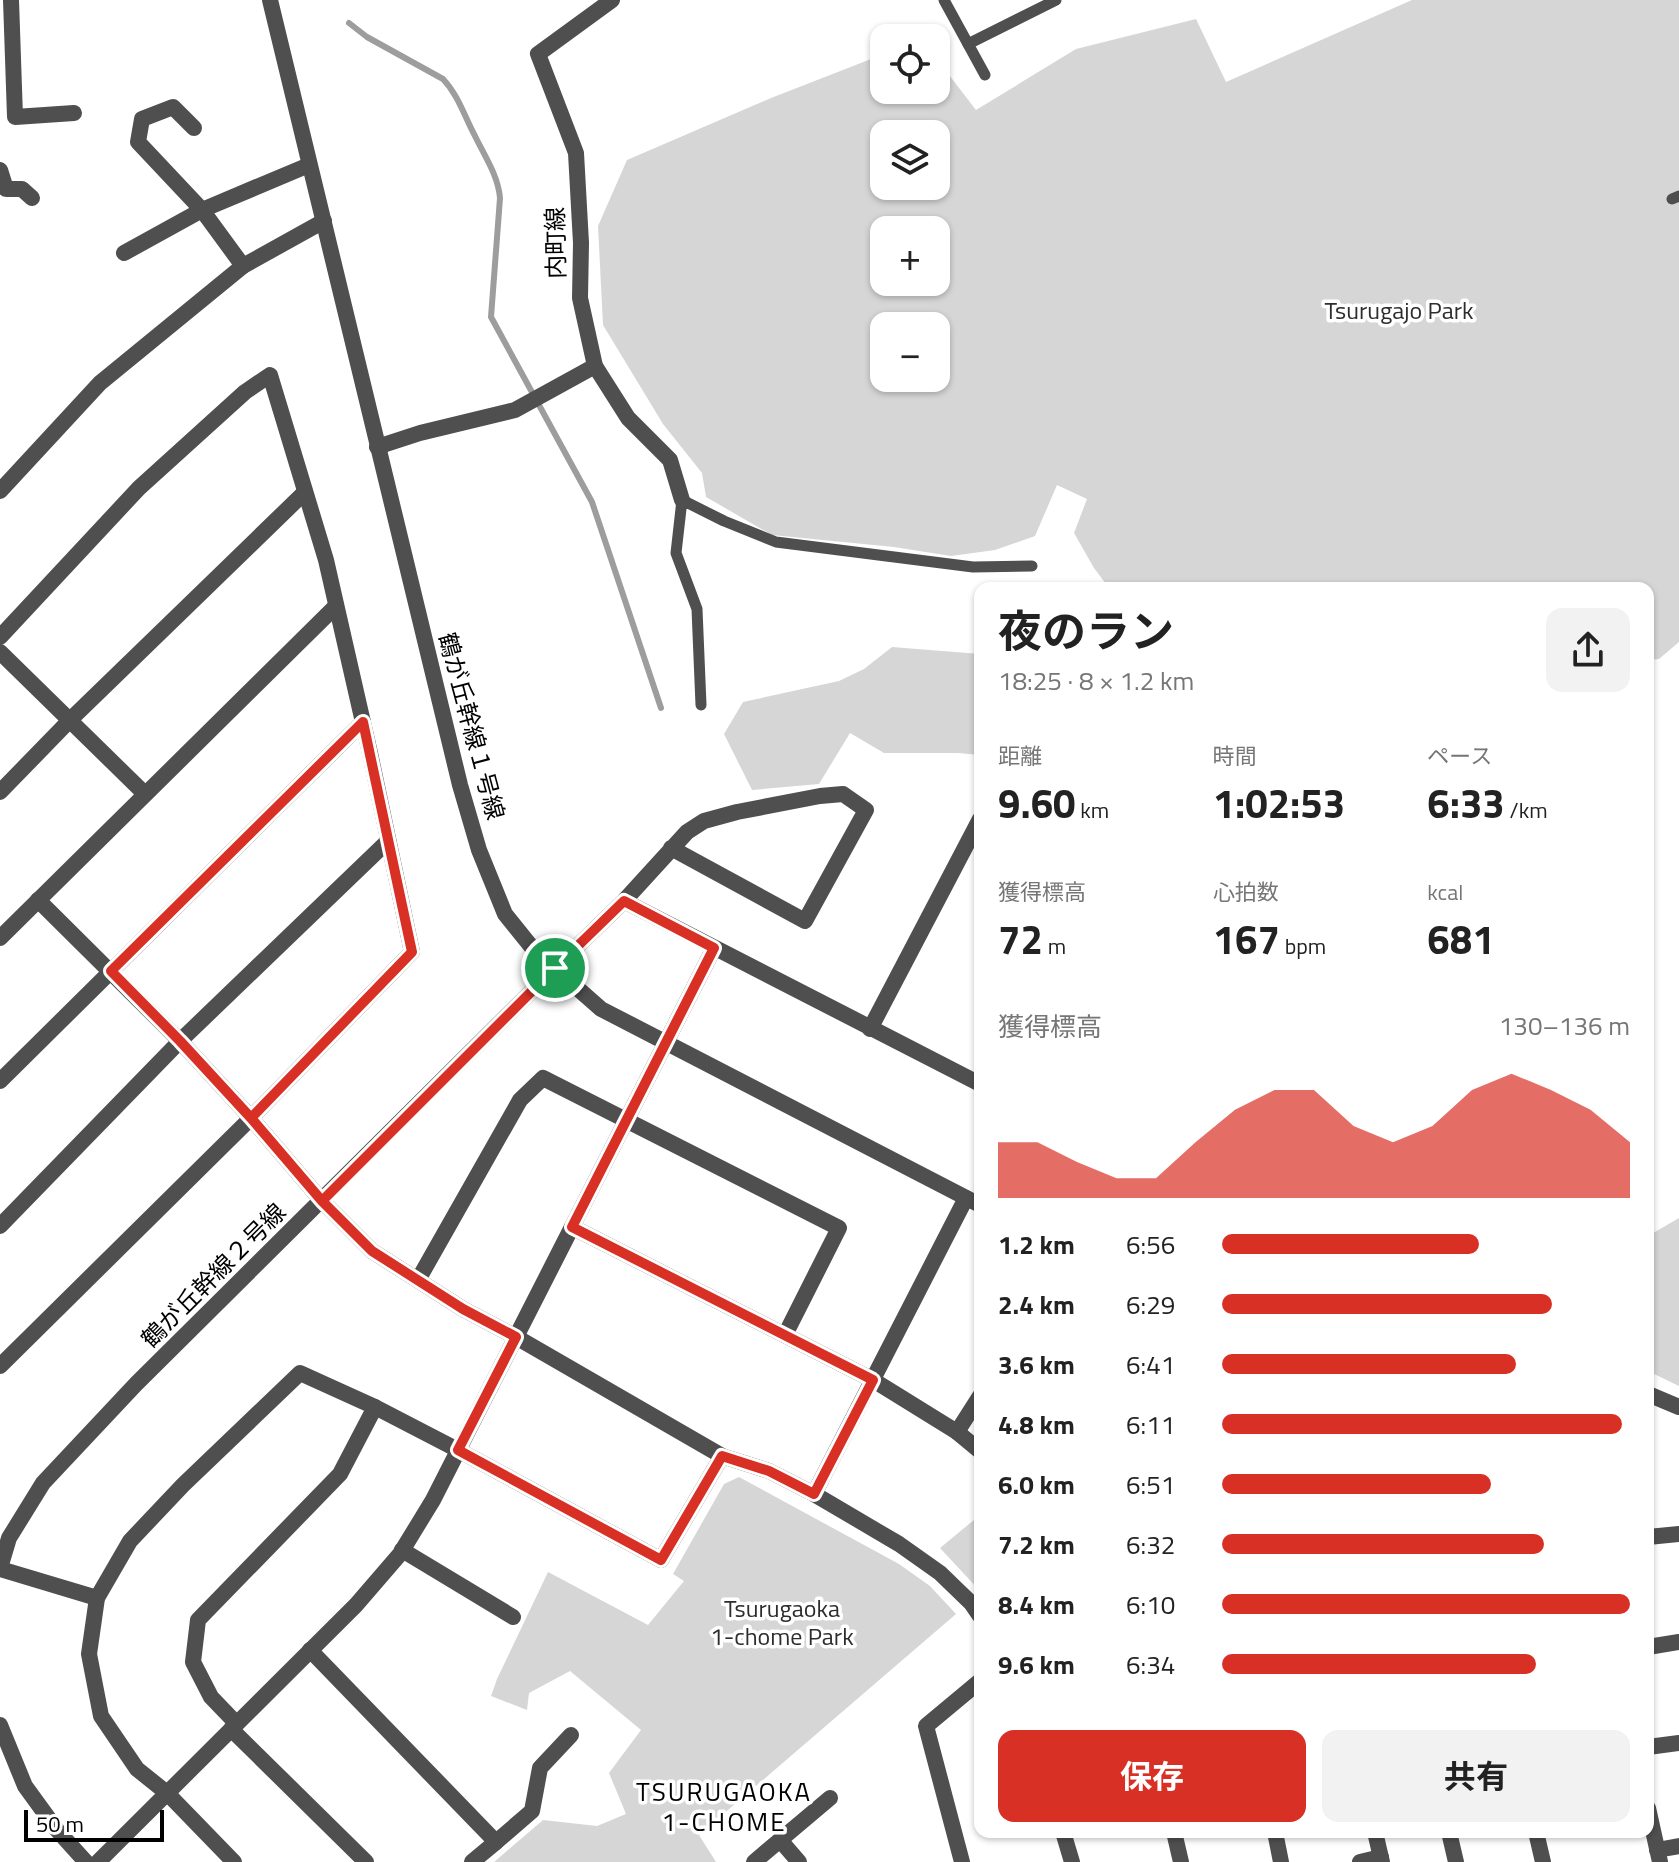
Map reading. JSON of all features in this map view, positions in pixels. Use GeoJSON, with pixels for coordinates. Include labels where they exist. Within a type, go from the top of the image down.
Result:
{"type":"FeatureCollection","features":[{"type":"Feature","properties":{"kind":"street"},"geometry":{"type":"LineString","coordinates":[[11,0],[15,117],[74,113]]}},
{"type":"Feature","properties":{"kind":"street","name":"鶴が丘幹線１号線"},"geometry":{"type":"LineString","coordinates":[[270,0],[460,785],[479,850],[505,914],[534,950],[601,1009],[973,1201]]}},
{"type":"Feature","properties":{"kind":"street","name":"内町線"},"geometry":{"type":"LineString","coordinates":[[612,0],[538,54],[576,153],[581,243],[580,298],[595,366],[628,418],[670,460],[682,500]]}},
{"type":"Feature","properties":{"kind":"street"},"geometry":{"type":"LineString","coordinates":[[194,128],[173,107],[142,119],[138,142],[202,210],[243,266]]}},
{"type":"Feature","properties":{"kind":"street"},"geometry":{"type":"LineString","coordinates":[[124,253],[202,210],[309,165]]}},
{"type":"Feature","properties":{"kind":"street"},"geometry":{"type":"LineString","coordinates":[[0,170],[6,189],[22,189],[32,198]]}},
{"type":"Feature","properties":{"kind":"street"},"geometry":{"type":"LineString","coordinates":[[0,491],[100,383],[243,266],[324,221]]}},
{"type":"Feature","properties":{"kind":"street"},"geometry":{"type":"LineString","coordinates":[[377,447],[515,410],[595,366]]}},
{"type":"Feature","properties":{"kind":"street"},"geometry":{"type":"LineString","coordinates":[[0,637],[139,488],[245,392],[270,375],[326,560],[412,952],[251,1118],[0,1366]]}},
{"type":"Feature","properties":{"kind":"street"},"geometry":{"type":"LineString","coordinates":[[0,792],[305,492]]}},
{"type":"Feature","properties":{"kind":"street"},"geometry":{"type":"LineString","coordinates":[[0,938],[336,606]]}},
{"type":"Feature","properties":{"kind":"street"},"geometry":{"type":"LineString","coordinates":[[0,652],[145,794]]}},
{"type":"Feature","properties":{"kind":"street"},"geometry":{"type":"LineString","coordinates":[[0,1081],[363,722]]}},
{"type":"Feature","properties":{"kind":"street","name":"鶴が丘幹線２号線"},"geometry":{"type":"LineString","coordinates":[[0,1569],[9,1538],[43,1483],[136,1384],[624,901],[671,848],[687,832],[704,821],[737,812],[820,796],[843,794],[866,810],[805,921],[671,848]]}},
{"type":"Feature","properties":{"kind":"street"},"geometry":{"type":"LineString","coordinates":[[870,1029],[974,830]]}},
{"type":"Feature","properties":{"kind":"street"},"geometry":{"type":"LineString","coordinates":[[0,1226],[180,1041],[388,841]]}},
{"type":"Feature","properties":{"kind":"street"},"geometry":{"type":"LineString","coordinates":[[38,900],[180,1041],[322,1201],[372,1251],[463,1309],[722,1456],[769,1471],[899,1544],[930,1565],[974,1607]]}},
{"type":"Feature","properties":{"kind":"street"},"geometry":{"type":"LineString","coordinates":[[624,901],[974,1081]]}},
{"type":"Feature","properties":{"kind":"street"},"geometry":{"type":"LineString","coordinates":[[98,1862],[356,1605],[402,1550],[433,1500],[714,948]]}},
{"type":"Feature","properties":{"kind":"street"},"geometry":{"type":"LineString","coordinates":[[418,1280],[520,1100],[543,1078],[839,1228],[785,1335]]}},
{"type":"Feature","properties":{"kind":"street"},"geometry":{"type":"LineString","coordinates":[[814,1494],[873,1380],[973,1201]]}},
{"type":"Feature","properties":{"kind":"street"},"geometry":{"type":"LineString","coordinates":[[572,1227],[873,1380],[957,1432],[974,1446]]}},
{"type":"Feature","properties":{"kind":"street"},"geometry":{"type":"LineString","coordinates":[[234,1862],[167,1793],[137,1769],[101,1716],[89,1654],[97,1598],[130,1541],[183,1485],[300,1373],[375,1407],[661,1560],[722,1456]]}},
{"type":"Feature","properties":{"kind":"street"},"geometry":{"type":"LineString","coordinates":[[1654,1397],[1679,1407]]}},
{"type":"Feature","properties":{"kind":"street"},"geometry":{"type":"LineString","coordinates":[[957,1432],[974,1405]]}},
{"type":"Feature","properties":{"kind":"street"},"geometry":{"type":"LineString","coordinates":[[366,1862],[234,1726],[211,1697],[193,1662],[198,1620],[340,1474],[375,1407]]}},
{"type":"Feature","properties":{"kind":"street"},"geometry":{"type":"LineString","coordinates":[[1654,1536],[1679,1534]]}},
{"type":"Feature","properties":{"kind":"street"},"geometry":{"type":"LineString","coordinates":[[402,1550],[513,1617]]}},
{"type":"Feature","properties":{"kind":"street"},"geometry":{"type":"LineString","coordinates":[[0,1569],[97,1598]]}},
{"type":"Feature","properties":{"kind":"street"},"geometry":{"type":"LineString","coordinates":[[1654,1646],[1679,1642]]}},
{"type":"Feature","properties":{"kind":"street"},"geometry":{"type":"LineString","coordinates":[[310,1650],[496,1842]]}},
{"type":"Feature","properties":{"kind":"street"},"geometry":{"type":"LineString","coordinates":[[962,1862],[926,1726],[974,1686]]}},
{"type":"Feature","properties":{"kind":"street"},"geometry":{"type":"LineString","coordinates":[[0,1725],[25,1786],[57,1830],[86,1862]]}},
{"type":"Feature","properties":{"kind":"street"},"geometry":{"type":"LineString","coordinates":[[472,1862],[532,1811],[540,1768],[571,1735]]}},
{"type":"Feature","properties":{"kind":"street"},"geometry":{"type":"LineString","coordinates":[[1654,1746],[1679,1743]]}},
{"type":"Feature","properties":{"kind":"street"},"geometry":{"type":"LineString","coordinates":[[754,1862],[830,1798]]}},
{"type":"Feature","properties":{"kind":"street"},"geometry":{"type":"LineString","coordinates":[[1065,1838],[1072,1862]]}},
{"type":"Feature","properties":{"kind":"street"},"geometry":{"type":"LineString","coordinates":[[1175,1838],[1181,1862]]}},
{"type":"Feature","properties":{"kind":"street"},"geometry":{"type":"LineString","coordinates":[[1276,1838],[1281,1862]]}},
{"type":"Feature","properties":{"kind":"street"},"geometry":{"type":"LineString","coordinates":[[1360,1862],[1382,1859],[1377,1838]]}},
{"type":"Feature","properties":{"kind":"street"},"geometry":{"type":"LineString","coordinates":[[1450,1838],[1456,1862]]}},
{"type":"Feature","properties":{"kind":"street"},"geometry":{"type":"LineString","coordinates":[[1537,1838],[1543,1862]]}},
{"type":"Feature","properties":{"kind":"street"},"geometry":{"type":"LineString","coordinates":[[780,1840],[799,1862]]}},
{"type":"Feature","properties":{"kind":"street"},"geometry":{"type":"LineString","coordinates":[[1658,1856],[1679,1846]]}},
{"type":"Feature","properties":{"kind":"lane"},"geometry":{"type":"LineString","coordinates":[[944,0],[985,75]]}},
{"type":"Feature","properties":{"kind":"lane"},"geometry":{"type":"LineString","coordinates":[[968,44],[1056,0]]}},
{"type":"Feature","properties":{"kind":"lane"},"geometry":{"type":"LineString","coordinates":[[701,705],[697,609],[676,553],[682,500],[776,542],[973,567],[1032,566]]}},
{"type":"Feature","properties":{"kind":"green space","name":"Tsurugajo Park"},"geometry":{"type":"Polygon","coordinates":[[[1412,0],[1679,0],[1679,642],[1659,659],[1654,659],[1654,582],[1104,582],[1074,533],[1087,499],[1057,485],[1035,536],[995,550],[951,556],[772,535],[706,497],[702,473],[663,424],[603,325],[598,226],[627,160],[870,59],[870,104],[950,104],[950,76],[976,110],[1076,49],[1196,19],[1226,82],[1412,0]]]}},
{"type":"Feature","properties":{"kind":"green space"},"geometry":{"type":"Polygon","coordinates":[[[892,647],[974,654],[974,754],[884,753],[850,733],[819,784],[752,790],[724,734],[743,702],[839,681],[864,669],[892,647]]]}},
{"type":"Feature","properties":{"kind":"green space"},"geometry":{"type":"Polygon","coordinates":[[[1679,1218],[1679,1386],[1654,1374],[1654,1233],[1679,1218]]]}},
{"type":"Feature","properties":{"kind":"green space","name":"Tsurugaoka 1-chome Park"},"geometry":{"type":"Polygon","coordinates":[[[739,1477],[899,1564],[930,1586],[956,1614],[699,1835],[716,1862],[494,1862],[543,1820],[597,1826],[626,1814],[609,1773],[641,1730],[570,1671],[529,1693],[527,1710],[491,1696],[548,1572],[648,1625],[684,1581],[673,1574],[724,1484],[739,1477]]]}},
{"type":"Feature","properties":{"kind":"green space"},"geometry":{"type":"Polygon","coordinates":[[[974,1520],[974,1585],[940,1548],[974,1520]]]}},
{"type":"Feature","properties":{"kind":"waterway"},"geometry":{"type":"LineString","coordinates":[[349,23],[367,37],[443,79],[457,98],[490,165],[500,198],[491,317],[592,502],[661,708]]}},
{"type":"Feature","properties":{"kind":"district","name":"TSURUGAOKA 1-CHOME"},"geometry":{"type":"Point","coordinates":[724,1806]}},
{"type":"Feature","properties":{"kind":"route"},"geometry":{"type":"LineString","coordinates":[[555,968],[322,1201],[251,1118],[412,952],[363,722],[111,971],[180,1041],[322,1201],[372,1251],[463,1309],[516,1337],[458,1450],[661,1560],[722,1456],[769,1471],[814,1494],[873,1380],[572,1227],[714,948],[624,901],[555,968]]}}]}
